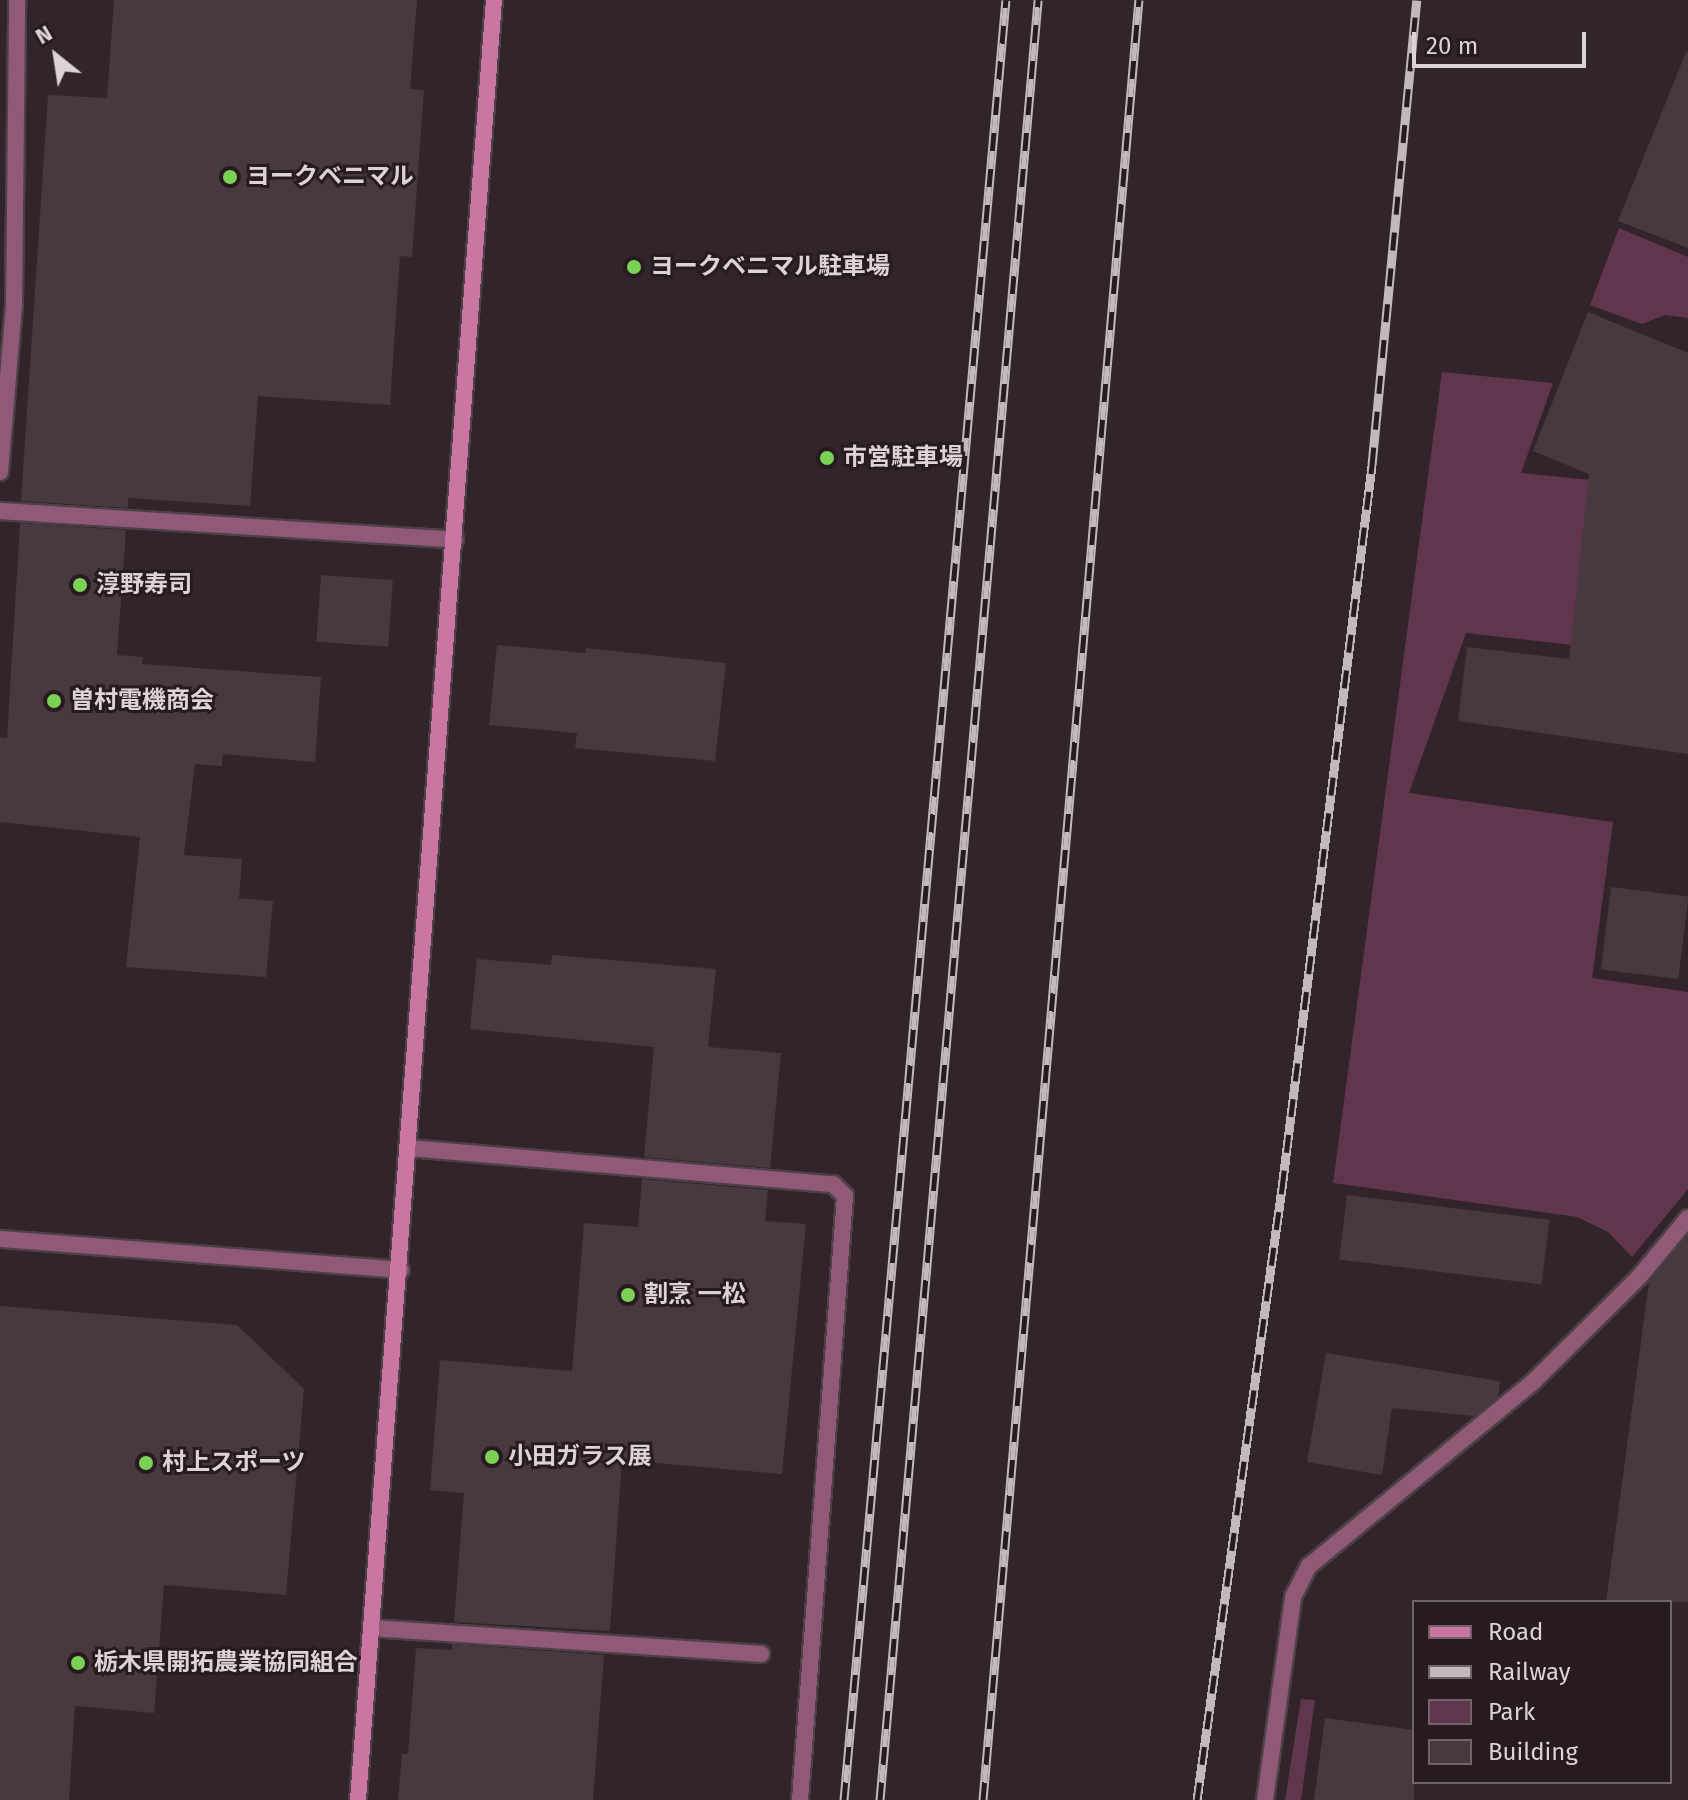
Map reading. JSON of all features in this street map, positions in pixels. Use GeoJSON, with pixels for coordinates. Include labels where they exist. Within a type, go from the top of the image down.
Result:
{"type":"FeatureCollection","features":[{"type":"Feature","properties":{"kind":"street"},"geometry":{"type":"LineString","coordinates":[[0,472],[14,304],[17,0]]}},
{"type":"Feature","properties":{"kind":"street"},"geometry":{"type":"LineString","coordinates":[[358,1800],[401,1270],[494,0]]}},
{"type":"Feature","properties":{"kind":"street"},"geometry":{"type":"LineString","coordinates":[[0,511],[455,540]]}},
{"type":"Feature","properties":{"kind":"street"},"geometry":{"type":"LineString","coordinates":[[409,1148],[833,1184],[845,1196],[800,1800]]}},
{"type":"Feature","properties":{"kind":"street"},"geometry":{"type":"LineString","coordinates":[[1265,1800],[1293,1597],[1309,1566],[1534,1381],[1640,1276],[1688,1218]]}},
{"type":"Feature","properties":{"kind":"street"},"geometry":{"type":"LineString","coordinates":[[0,1239],[401,1270]]}},
{"type":"Feature","properties":{"kind":"street"},"geometry":{"type":"LineString","coordinates":[[371,1628],[761,1654]]}},
{"type":"Feature","properties":{"kind":"green space"},"geometry":{"type":"Polygon","coordinates":[[[1619,228],[1688,257],[1688,318],[1665,315],[1642,324],[1590,305],[1619,228]]]}},
{"type":"Feature","properties":{"kind":"green space"},"geometry":{"type":"Polygon","coordinates":[[[1442,372],[1553,383],[1521,473],[1621,483],[1572,645],[1466,633],[1409,793],[1613,822],[1592,978],[1688,992],[1688,1189],[1632,1257],[1608,1232],[1577,1217],[1333,1183],[1442,372]]]}},
{"type":"Feature","properties":{"kind":"green space"},"geometry":{"type":"Polygon","coordinates":[[[1301,1699],[1315,1700],[1301,1800],[1285,1800],[1301,1699]]]}},
{"type":"Feature","properties":{"kind":"building","name":"ヨークベニマル"},"geometry":{"type":"Polygon","coordinates":[[[114,0],[417,0],[410,89],[424,90],[412,257],[400,256],[390,405],[258,396],[250,506],[128,498],[128,508],[21,501],[48,95],[107,98],[114,0]]]}},
{"type":"Feature","properties":{"kind":"building"},"geometry":{"type":"Polygon","coordinates":[[[1688,52],[1688,248],[1618,221],[1688,52]]]}},
{"type":"Feature","properties":{"kind":"building"},"geometry":{"type":"Polygon","coordinates":[[[1588,312],[1688,353],[1688,754],[1458,721],[1467,647],[1569,659],[1589,474],[1533,451],[1588,312]]]}},
{"type":"Feature","properties":{"kind":"building"},"geometry":{"type":"Polygon","coordinates":[[[20,523],[126,530],[117,655],[143,657],[142,664],[321,677],[315,762],[223,754],[222,766],[195,764],[184,855],[242,859],[239,898],[273,901],[266,977],[126,967],[140,837],[0,822],[0,737],[7,738],[20,523]]]}},
{"type":"Feature","properties":{"kind":"building"},"geometry":{"type":"Polygon","coordinates":[[[321,575],[393,580],[388,647],[316,642],[321,575]]]}},
{"type":"Feature","properties":{"kind":"building"},"geometry":{"type":"Polygon","coordinates":[[[497,645],[586,653],[586,648],[726,663],[715,761],[575,748],[577,733],[489,725],[497,645]]]}},
{"type":"Feature","properties":{"kind":"building"},"geometry":{"type":"Polygon","coordinates":[[[1611,887],[1688,896],[1678,979],[1601,969],[1611,887]]]}},
{"type":"Feature","properties":{"kind":"building"},"geometry":{"type":"Polygon","coordinates":[[[552,955],[716,969],[708,1047],[781,1053],[770,1168],[644,1157],[654,1047],[470,1029],[477,959],[551,965],[552,955]]]}},
{"type":"Feature","properties":{"kind":"building"},"geometry":{"type":"Polygon","coordinates":[[[642,1179],[768,1190],[765,1221],[806,1224],[782,1474],[622,1460],[610,1631],[454,1622],[464,1493],[430,1490],[440,1360],[572,1371],[584,1223],[638,1227],[642,1179]]]}},
{"type":"Feature","properties":{"kind":"building"},"geometry":{"type":"Polygon","coordinates":[[[1347,1195],[1549,1220],[1542,1284],[1339,1260],[1347,1195]]]}},
{"type":"Feature","properties":{"kind":"building"},"geometry":{"type":"Polygon","coordinates":[[[1688,1235],[1688,1602],[1606,1600],[1649,1282],[1688,1235]]]}},
{"type":"Feature","properties":{"kind":"building"},"geometry":{"type":"Polygon","coordinates":[[[0,1306],[237,1325],[304,1389],[286,1595],[164,1585],[154,1713],[75,1706],[69,1800],[0,1800],[0,1306]]]}},
{"type":"Feature","properties":{"kind":"building"},"geometry":{"type":"Polygon","coordinates":[[[1326,1353],[1500,1381],[1498,1397],[1474,1416],[1392,1408],[1382,1475],[1307,1462],[1326,1353]]]}},
{"type":"Feature","properties":{"kind":"building"},"geometry":{"type":"Polygon","coordinates":[[[452,1644],[604,1655],[593,1800],[398,1800],[402,1754],[408,1754],[416,1648],[452,1650],[452,1644]]]}},
{"type":"Feature","properties":{"kind":"building"},"geometry":{"type":"Polygon","coordinates":[[[1325,1718],[1412,1730],[1414,1800],[1314,1800],[1325,1718]]]}},
{"type":"Feature","properties":{"kind":"railway"},"geometry":{"type":"LineString","coordinates":[[844,1800],[1006,0]]}},
{"type":"Feature","properties":{"kind":"railway"},"geometry":{"type":"LineString","coordinates":[[880,1800],[1038,0]]}},
{"type":"Feature","properties":{"kind":"railway"},"geometry":{"type":"LineString","coordinates":[[983,1800],[1139,0]]}},
{"type":"Feature","properties":{"kind":"railway"},"geometry":{"type":"LineString","coordinates":[[1197,1800],[1282,1188],[1372,465],[1417,0]]}},
{"type":"Feature","properties":{"kind":"place","name":"ヨークベニマル"},"geometry":{"type":"Point","coordinates":[230,177]}},
{"type":"Feature","properties":{"kind":"place","name":"ヨークベニマル駐車場"},"geometry":{"type":"Point","coordinates":[634,267]}},
{"type":"Feature","properties":{"kind":"place","name":"市営駐車場"},"geometry":{"type":"Point","coordinates":[827,458]}},
{"type":"Feature","properties":{"kind":"place","name":"淳野寿司"},"geometry":{"type":"Point","coordinates":[80,585]}},
{"type":"Feature","properties":{"kind":"place","name":"曽村電機商会"},"geometry":{"type":"Point","coordinates":[54,701]}},
{"type":"Feature","properties":{"kind":"place","name":"割烹 一松"},"geometry":{"type":"Point","coordinates":[628,1295]}},
{"type":"Feature","properties":{"kind":"place","name":"小田ガラス展"},"geometry":{"type":"Point","coordinates":[492,1457]}},
{"type":"Feature","properties":{"kind":"place","name":"村上スポーツ"},"geometry":{"type":"Point","coordinates":[146,1463]}},
{"type":"Feature","properties":{"kind":"place","name":"栃木県開拓農業協同組合"},"geometry":{"type":"Point","coordinates":[78,1663]}}]}
